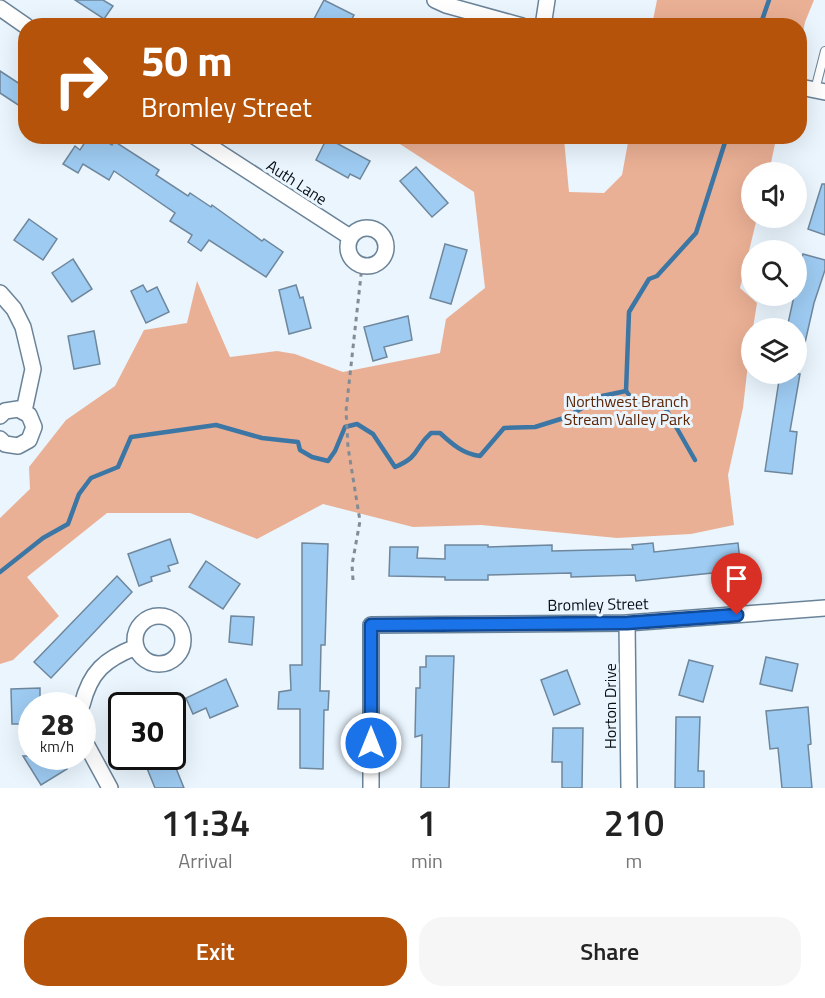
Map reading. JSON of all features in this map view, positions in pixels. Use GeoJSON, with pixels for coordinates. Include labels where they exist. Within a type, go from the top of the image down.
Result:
{"type":"FeatureCollection","features":[{"type":"Feature","properties":{"kind":"street"},"geometry":{"type":"LineString","coordinates":[[435,0],[493,18]]}},
{"type":"Feature","properties":{"kind":"street"},"geometry":{"type":"LineString","coordinates":[[544,18],[547,0]]}},
{"type":"Feature","properties":{"kind":"street"},"geometry":{"type":"LineString","coordinates":[[0,8],[18,20]]}},
{"type":"Feature","properties":{"kind":"street","name":"Auth Lane"},"geometry":{"type":"LineString","coordinates":[[206,144],[350,237]]}},
{"type":"Feature","properties":{"kind":"street"},"geometry":{"type":"LineString","coordinates":[[361,228],[374,229],[384,238],[386,244],[383,257],[374,265],[362,266],[349,254],[348,242],[350,237],[361,228]]}},
{"type":"Feature","properties":{"kind":"street"},"geometry":{"type":"LineString","coordinates":[[0,293],[14,309],[23,327],[33,369],[24,411]]}},
{"type":"Feature","properties":{"kind":"street"},"geometry":{"type":"LineString","coordinates":[[0,416],[12,409],[24,411],[33,421],[34,427],[29,440],[18,446],[5,444],[0,439]]}},
{"type":"Feature","properties":{"kind":"street","name":"Bromley Street"},"geometry":{"type":"LineString","coordinates":[[371,788],[371,625],[627,623],[825,608]]}},
{"type":"Feature","properties":{"kind":"street","name":"Horton Drive"},"geometry":{"type":"LineString","coordinates":[[627,623],[629,788]]}},
{"type":"Feature","properties":{"kind":"street"},"geometry":{"type":"LineString","coordinates":[[87,692],[93,674],[113,657],[136,647]]}},
{"type":"Feature","properties":{"kind":"street"},"geometry":{"type":"LineString","coordinates":[[96,762],[110,788]]}},
{"type":"Feature","properties":{"kind":"lane"},"geometry":{"type":"LineString","coordinates":[[820,91],[825,51]]}},
{"type":"Feature","properties":{"kind":"path"},"geometry":{"type":"LineString","coordinates":[[353,580],[352,565],[360,521],[348,447],[346,411],[362,266]]}},
{"type":"Feature","properties":{"kind":"green space"},"geometry":{"type":"Polygon","coordinates":[[[657,0],[814,0],[807,18],[653,18],[657,0]]]}},
{"type":"Feature","properties":{"kind":"green space","name":"Northwest Branch Stream Valley Park"},"geometry":{"type":"Polygon","coordinates":[[[400,144],[564,144],[569,192],[604,193],[622,175],[628,144],[775,144],[771,162],[741,162],[741,228],[755,228],[752,240],[741,240],[741,306],[757,306],[755,318],[741,318],[741,384],[746,384],[743,408],[728,475],[734,525],[691,534],[617,538],[481,525],[413,527],[323,504],[257,539],[190,513],[107,513],[27,577],[59,616],[13,660],[0,664],[0,518],[30,489],[29,467],[66,420],[115,386],[144,330],[187,323],[197,281],[230,357],[277,351],[295,354],[343,372],[440,353],[446,319],[485,288],[474,192],[400,144]]]}},
{"type":"Feature","properties":{"kind":"building"},"geometry":{"type":"Polygon","coordinates":[[[75,0],[103,0],[113,6],[102,18],[75,0]]]}},
{"type":"Feature","properties":{"kind":"building"},"geometry":{"type":"Polygon","coordinates":[[[324,0],[354,15],[352,18],[315,18],[324,0]]]}},
{"type":"Feature","properties":{"kind":"building"},"geometry":{"type":"Polygon","coordinates":[[[0,71],[18,83],[18,105],[0,93],[0,71]]]}},
{"type":"Feature","properties":{"kind":"building"},"geometry":{"type":"Polygon","coordinates":[[[84,144],[119,144],[159,170],[156,175],[188,196],[190,193],[211,207],[212,205],[262,241],[264,239],[283,252],[266,277],[209,240],[201,251],[188,242],[192,235],[170,221],[175,213],[114,171],[109,180],[83,164],[78,173],[63,164],[75,146],[80,150],[84,144]]]}},
{"type":"Feature","properties":{"kind":"building"},"geometry":{"type":"Polygon","coordinates":[[[324,144],[338,144],[370,161],[360,179],[350,174],[348,178],[316,160],[324,144]]]}},
{"type":"Feature","properties":{"kind":"building"},"geometry":{"type":"Polygon","coordinates":[[[416,167],[448,203],[432,217],[400,181],[416,167]]]}},
{"type":"Feature","properties":{"kind":"building"},"geometry":{"type":"Polygon","coordinates":[[[822,184],[825,184],[825,235],[808,229],[822,184]]]}},
{"type":"Feature","properties":{"kind":"building"},"geometry":{"type":"Polygon","coordinates":[[[29,219],[57,239],[43,260],[14,240],[29,219]]]}},
{"type":"Feature","properties":{"kind":"building"},"geometry":{"type":"Polygon","coordinates":[[[445,244],[467,250],[451,304],[430,298],[445,244]]]}},
{"type":"Feature","properties":{"kind":"building"},"geometry":{"type":"Polygon","coordinates":[[[807,255],[825,260],[825,270],[807,334],[807,318],[789,318],[792,306],[807,306],[807,255]]]}},
{"type":"Feature","properties":{"kind":"building"},"geometry":{"type":"Polygon","coordinates":[[[73,259],[92,289],[72,302],[52,273],[73,259]]]}},
{"type":"Feature","properties":{"kind":"building"},"geometry":{"type":"Polygon","coordinates":[[[143,285],[147,292],[157,287],[169,312],[146,323],[131,291],[143,285]]]}},
{"type":"Feature","properties":{"kind":"building"},"geometry":{"type":"Polygon","coordinates":[[[296,285],[300,298],[303,297],[311,328],[289,334],[279,290],[296,285]]]}},
{"type":"Feature","properties":{"kind":"building"},"geometry":{"type":"Polygon","coordinates":[[[408,316],[412,340],[384,347],[387,357],[373,361],[364,327],[408,316]]]}},
{"type":"Feature","properties":{"kind":"building"},"geometry":{"type":"Polygon","coordinates":[[[94,331],[100,364],[74,369],[68,336],[94,331]]]}},
{"type":"Feature","properties":{"kind":"building"},"geometry":{"type":"Polygon","coordinates":[[[778,384],[798,384],[790,431],[797,432],[792,474],[765,471],[778,384]]]}},
{"type":"Feature","properties":{"kind":"building"},"geometry":{"type":"Polygon","coordinates":[[[170,539],[178,563],[168,566],[170,571],[151,577],[152,581],[139,586],[128,554],[170,539]]]}},
{"type":"Feature","properties":{"kind":"building"},"geometry":{"type":"Polygon","coordinates":[[[302,543],[328,544],[325,645],[321,645],[320,691],[329,691],[328,710],[324,710],[323,769],[300,768],[300,709],[278,709],[279,692],[291,690],[290,665],[302,665],[302,543]]]}},
{"type":"Feature","properties":{"kind":"building"},"geometry":{"type":"Polygon","coordinates":[[[653,543],[654,552],[738,543],[741,570],[636,581],[635,575],[571,577],[571,573],[488,575],[488,580],[389,576],[390,547],[418,547],[417,558],[445,559],[445,545],[488,545],[488,547],[552,545],[552,551],[633,549],[632,545],[653,543]]]}},
{"type":"Feature","properties":{"kind":"building"},"geometry":{"type":"Polygon","coordinates":[[[206,561],[240,584],[223,609],[189,587],[206,561]]]}},
{"type":"Feature","properties":{"kind":"building"},"geometry":{"type":"Polygon","coordinates":[[[117,576],[132,592],[51,678],[34,662],[117,576]]]}},
{"type":"Feature","properties":{"kind":"building"},"geometry":{"type":"Polygon","coordinates":[[[231,616],[254,617],[252,645],[229,642],[231,616]]]}},
{"type":"Feature","properties":{"kind":"building"},"geometry":{"type":"Polygon","coordinates":[[[426,656],[454,656],[449,788],[421,788],[422,735],[415,737],[416,688],[420,688],[420,667],[426,667],[426,656]]]}},
{"type":"Feature","properties":{"kind":"building"},"geometry":{"type":"Polygon","coordinates":[[[766,657],[798,664],[792,691],[760,684],[766,657]]]}},
{"type":"Feature","properties":{"kind":"building"},"geometry":{"type":"Polygon","coordinates":[[[689,660],[713,666],[703,702],[679,695],[689,660]]]}},
{"type":"Feature","properties":{"kind":"building"},"geometry":{"type":"Polygon","coordinates":[[[567,670],[580,704],[554,715],[541,680],[567,670]]]}},
{"type":"Feature","properties":{"kind":"building"},"geometry":{"type":"Polygon","coordinates":[[[226,679],[238,706],[210,718],[206,708],[193,714],[186,698],[226,679]]]}},
{"type":"Feature","properties":{"kind":"building"},"geometry":{"type":"Polygon","coordinates":[[[40,688],[40,692],[18,692],[18,724],[12,724],[11,689],[40,688]]]}},
{"type":"Feature","properties":{"kind":"building"},"geometry":{"type":"Polygon","coordinates":[[[808,707],[811,744],[808,745],[812,788],[782,788],[778,748],[770,749],[766,711],[808,707]]]}},
{"type":"Feature","properties":{"kind":"building"},"geometry":{"type":"Polygon","coordinates":[[[676,717],[700,717],[698,771],[704,771],[704,788],[675,788],[676,717]]]}},
{"type":"Feature","properties":{"kind":"building"},"geometry":{"type":"Polygon","coordinates":[[[553,728],[583,728],[582,788],[562,788],[562,762],[552,762],[553,728]]]}},
{"type":"Feature","properties":{"kind":"building"},"geometry":{"type":"Polygon","coordinates":[[[32,770],[65,770],[41,785],[32,770]]]}},
{"type":"Feature","properties":{"kind":"building"},"geometry":{"type":"Polygon","coordinates":[[[148,770],[177,770],[184,788],[155,788],[148,770]]]}},
{"type":"Feature","properties":{"kind":"waterway"},"geometry":{"type":"LineString","coordinates":[[763,18],[769,0]]}},
{"type":"Feature","properties":{"kind":"waterway"},"geometry":{"type":"LineString","coordinates":[[0,572],[43,538],[68,524],[79,494],[91,478],[118,467],[131,437],[216,425],[262,438],[298,442],[300,450],[312,457],[328,461],[345,427],[357,424],[373,434],[395,467],[413,456],[431,433],[440,433],[463,451],[480,456],[504,428],[535,427],[567,417],[602,396],[626,391],[629,312],[649,279],[657,276],[696,233],[724,144]]}},
{"type":"Feature","properties":{"kind":"waterway"},"geometry":{"type":"LineString","coordinates":[[626,391],[638,407],[646,397],[663,404],[695,460]]}},
{"type":"Feature","properties":{"kind":"route"},"geometry":{"type":"LineString","coordinates":[[371,743],[371,625],[627,623],[737,615]]}}]}
